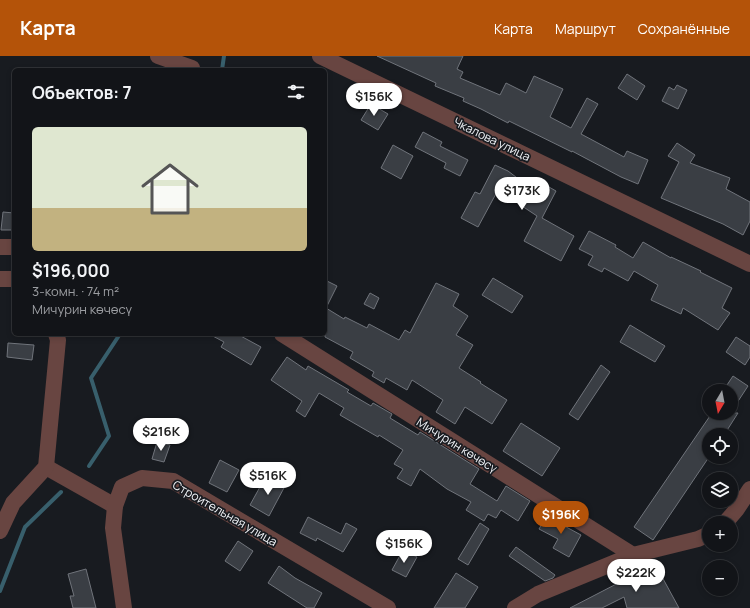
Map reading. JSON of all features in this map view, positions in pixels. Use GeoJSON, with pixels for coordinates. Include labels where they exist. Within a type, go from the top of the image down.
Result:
{"type":"FeatureCollection","features":[{"type":"Feature","properties":{"kind":"street"},"geometry":{"type":"LineString","coordinates":[[158,56],[192,68]]}},
{"type":"Feature","properties":{"kind":"street","name":"Чкалова улица"},"geometry":{"type":"LineString","coordinates":[[320,56],[750,264]]}},
{"type":"Feature","properties":{"kind":"street"},"geometry":{"type":"LineString","coordinates":[[0,247],[12,247]]}},
{"type":"Feature","properties":{"kind":"street"},"geometry":{"type":"LineString","coordinates":[[0,279],[12,279]]}},
{"type":"Feature","properties":{"kind":"street"},"geometry":{"type":"LineString","coordinates":[[0,531],[12,504],[46,467],[58,340],[57,336]]}},
{"type":"Feature","properties":{"kind":"street","name":"Мичурин көчөсү"},"geometry":{"type":"LineString","coordinates":[[285,336],[633,555]]}},
{"type":"Feature","properties":{"kind":"street"},"geometry":{"type":"LineString","coordinates":[[46,467],[115,506]]}},
{"type":"Feature","properties":{"kind":"street","name":"Строительная улица"},"geometry":{"type":"LineString","coordinates":[[124,608],[113,528],[115,506],[122,487],[142,478],[173,481],[388,608]]}},
{"type":"Feature","properties":{"kind":"street"},"geometry":{"type":"LineString","coordinates":[[731,516],[750,488]]}},
{"type":"Feature","properties":{"kind":"street"},"geometry":{"type":"LineString","coordinates":[[514,608],[538,594],[633,555],[702,537]]}},
{"type":"Feature","properties":{"kind":"building"},"geometry":{"type":"Polygon","coordinates":[[[377,56],[463,56],[457,69],[463,72],[460,78],[500,95],[506,83],[526,93],[534,76],[563,89],[550,117],[571,128],[587,98],[598,104],[581,134],[624,157],[627,151],[648,160],[638,184],[509,121],[508,123],[463,101],[464,98],[435,86],[436,83],[377,56]]]}},
{"type":"Feature","properties":{"kind":"building"},"geometry":{"type":"Polygon","coordinates":[[[627,74],[645,86],[637,100],[618,88],[627,74]]]}},
{"type":"Feature","properties":{"kind":"building"},"geometry":{"type":"Polygon","coordinates":[[[677,85],[687,90],[678,109],[662,101],[669,87],[674,90],[677,85]]]}},
{"type":"Feature","properties":{"kind":"building"},"geometry":{"type":"Polygon","coordinates":[[[371,104],[388,114],[378,130],[361,120],[371,104]]]}},
{"type":"Feature","properties":{"kind":"building"},"geometry":{"type":"Polygon","coordinates":[[[423,132],[442,142],[440,146],[468,160],[460,176],[444,168],[446,163],[415,147],[423,132]]]}},
{"type":"Feature","properties":{"kind":"building"},"geometry":{"type":"Polygon","coordinates":[[[677,143],[695,155],[690,163],[730,178],[726,189],[750,202],[750,221],[743,235],[723,224],[661,198],[679,162],[668,156],[677,143]]]}},
{"type":"Feature","properties":{"kind":"building"},"geometry":{"type":"Polygon","coordinates":[[[393,145],[413,156],[401,179],[381,168],[393,145]]]}},
{"type":"Feature","properties":{"kind":"building"},"geometry":{"type":"Polygon","coordinates":[[[495,165],[508,171],[537,193],[542,183],[556,191],[542,218],[574,236],[561,261],[524,241],[537,216],[498,190],[478,227],[461,218],[475,192],[480,194],[495,165]]]}},
{"type":"Feature","properties":{"kind":"building"},"geometry":{"type":"Polygon","coordinates":[[[3,212],[12,213],[12,230],[1,230],[3,212]]]}},
{"type":"Feature","properties":{"kind":"building"},"geometry":{"type":"Polygon","coordinates":[[[589,231],[616,245],[615,247],[633,258],[643,242],[671,258],[701,271],[700,272],[732,288],[722,308],[730,313],[718,330],[683,308],[681,314],[651,300],[658,285],[634,271],[628,281],[604,268],[602,272],[588,265],[593,256],[579,249],[589,231]]]}},
{"type":"Feature","properties":{"kind":"building"},"geometry":{"type":"Polygon","coordinates":[[[493,278],[523,296],[512,313],[482,295],[493,278]]]}},
{"type":"Feature","properties":{"kind":"building"},"geometry":{"type":"Polygon","coordinates":[[[327,281],[337,286],[327,306],[327,281]]]}},
{"type":"Feature","properties":{"kind":"building"},"geometry":{"type":"Polygon","coordinates":[[[436,283],[459,294],[453,306],[468,316],[456,335],[473,345],[459,368],[507,400],[492,424],[465,407],[455,424],[436,412],[443,400],[412,380],[407,390],[386,378],[384,383],[372,376],[374,372],[350,358],[353,352],[325,337],[327,336],[327,309],[344,319],[345,317],[367,328],[369,324],[399,340],[405,330],[410,333],[436,283]]]}},
{"type":"Feature","properties":{"kind":"building"},"geometry":{"type":"Polygon","coordinates":[[[370,293],[379,298],[374,309],[364,304],[370,293]]]}},
{"type":"Feature","properties":{"kind":"building"},"geometry":{"type":"Polygon","coordinates":[[[630,325],[665,346],[655,362],[620,342],[630,325]]]}},
{"type":"Feature","properties":{"kind":"building"},"geometry":{"type":"Polygon","coordinates":[[[213,336],[241,336],[261,347],[251,365],[221,347],[224,342],[213,336]]]}},
{"type":"Feature","properties":{"kind":"building"},"geometry":{"type":"Polygon","coordinates":[[[736,337],[750,346],[750,357],[745,365],[726,352],[736,337]]]}},
{"type":"Feature","properties":{"kind":"building"},"geometry":{"type":"Polygon","coordinates":[[[8,343],[34,345],[32,360],[7,357],[8,343]]]}},
{"type":"Feature","properties":{"kind":"building"},"geometry":{"type":"Polygon","coordinates":[[[287,357],[306,370],[308,366],[349,390],[347,392],[371,406],[373,403],[392,414],[390,418],[418,435],[420,432],[479,469],[470,484],[497,501],[506,486],[530,501],[518,521],[501,510],[496,518],[488,514],[484,521],[466,510],[471,502],[447,489],[420,469],[411,486],[397,478],[403,469],[394,464],[403,450],[379,435],[378,437],[340,415],[344,408],[319,393],[305,417],[296,411],[302,401],[271,380],[287,357]]]}},
{"type":"Feature","properties":{"kind":"building"},"geometry":{"type":"Polygon","coordinates":[[[601,365],[610,372],[578,420],[569,414],[601,365]]]}},
{"type":"Feature","properties":{"kind":"building"},"geometry":{"type":"Polygon","coordinates":[[[733,376],[748,386],[738,401],[738,384],[728,384],[733,376]]]}},
{"type":"Feature","properties":{"kind":"building"},"geometry":{"type":"Polygon","coordinates":[[[707,420],[734,420],[728,428],[702,428],[702,464],[704,464],[653,540],[634,527],[707,420]]]}},
{"type":"Feature","properties":{"kind":"building"},"geometry":{"type":"Polygon","coordinates":[[[521,423],[560,448],[542,476],[503,451],[521,423]]]}},
{"type":"Feature","properties":{"kind":"building"},"geometry":{"type":"Polygon","coordinates":[[[157,442],[170,445],[164,462],[152,459],[157,442]]]}},
{"type":"Feature","properties":{"kind":"building"},"geometry":{"type":"Polygon","coordinates":[[[220,460],[239,470],[227,492],[209,483],[220,460]]]}},
{"type":"Feature","properties":{"kind":"building"},"geometry":{"type":"Polygon","coordinates":[[[266,476],[285,486],[269,516],[250,505],[266,476]]]}},
{"type":"Feature","properties":{"kind":"building"},"geometry":{"type":"Polygon","coordinates":[[[548,513],[558,520],[557,522],[581,535],[569,557],[553,548],[558,539],[539,529],[548,513]]]}},
{"type":"Feature","properties":{"kind":"building"},"geometry":{"type":"Polygon","coordinates":[[[308,517],[341,534],[346,523],[357,529],[343,552],[317,538],[316,541],[300,533],[308,517]]]}},
{"type":"Feature","properties":{"kind":"building"},"geometry":{"type":"Polygon","coordinates":[[[480,523],[489,529],[468,565],[458,559],[480,523]]]}},
{"type":"Feature","properties":{"kind":"building"},"geometry":{"type":"Polygon","coordinates":[[[238,541],[253,551],[240,571],[225,561],[238,541]]]}},
{"type":"Feature","properties":{"kind":"building"},"geometry":{"type":"Polygon","coordinates":[[[516,547],[555,575],[553,578],[545,581],[509,556],[516,547]]]}},
{"type":"Feature","properties":{"kind":"building"},"geometry":{"type":"Polygon","coordinates":[[[403,550],[417,557],[406,577],[392,570],[403,550]]]}},
{"type":"Feature","properties":{"kind":"building"},"geometry":{"type":"Polygon","coordinates":[[[655,564],[679,608],[627,608],[624,597],[602,608],[570,608],[655,564]]]}},
{"type":"Feature","properties":{"kind":"building"},"geometry":{"type":"Polygon","coordinates":[[[279,566],[295,578],[322,593],[314,608],[307,608],[268,583],[279,566]]]}},
{"type":"Feature","properties":{"kind":"building"},"geometry":{"type":"Polygon","coordinates":[[[86,569],[96,608],[73,608],[70,596],[74,596],[68,574],[86,569]]]}},
{"type":"Feature","properties":{"kind":"building"},"geometry":{"type":"Polygon","coordinates":[[[456,573],[478,587],[465,608],[434,608],[456,573]]]}},
{"type":"Feature","properties":{"kind":"waterway"},"geometry":{"type":"LineString","coordinates":[[222,68],[224,56]]}},
{"type":"Feature","properties":{"kind":"waterway"},"geometry":{"type":"LineString","coordinates":[[89,466],[109,436],[91,378],[119,336]]}},
{"type":"Feature","properties":{"kind":"waterway"},"geometry":{"type":"LineString","coordinates":[[0,591],[25,527],[61,492]]}}]}
